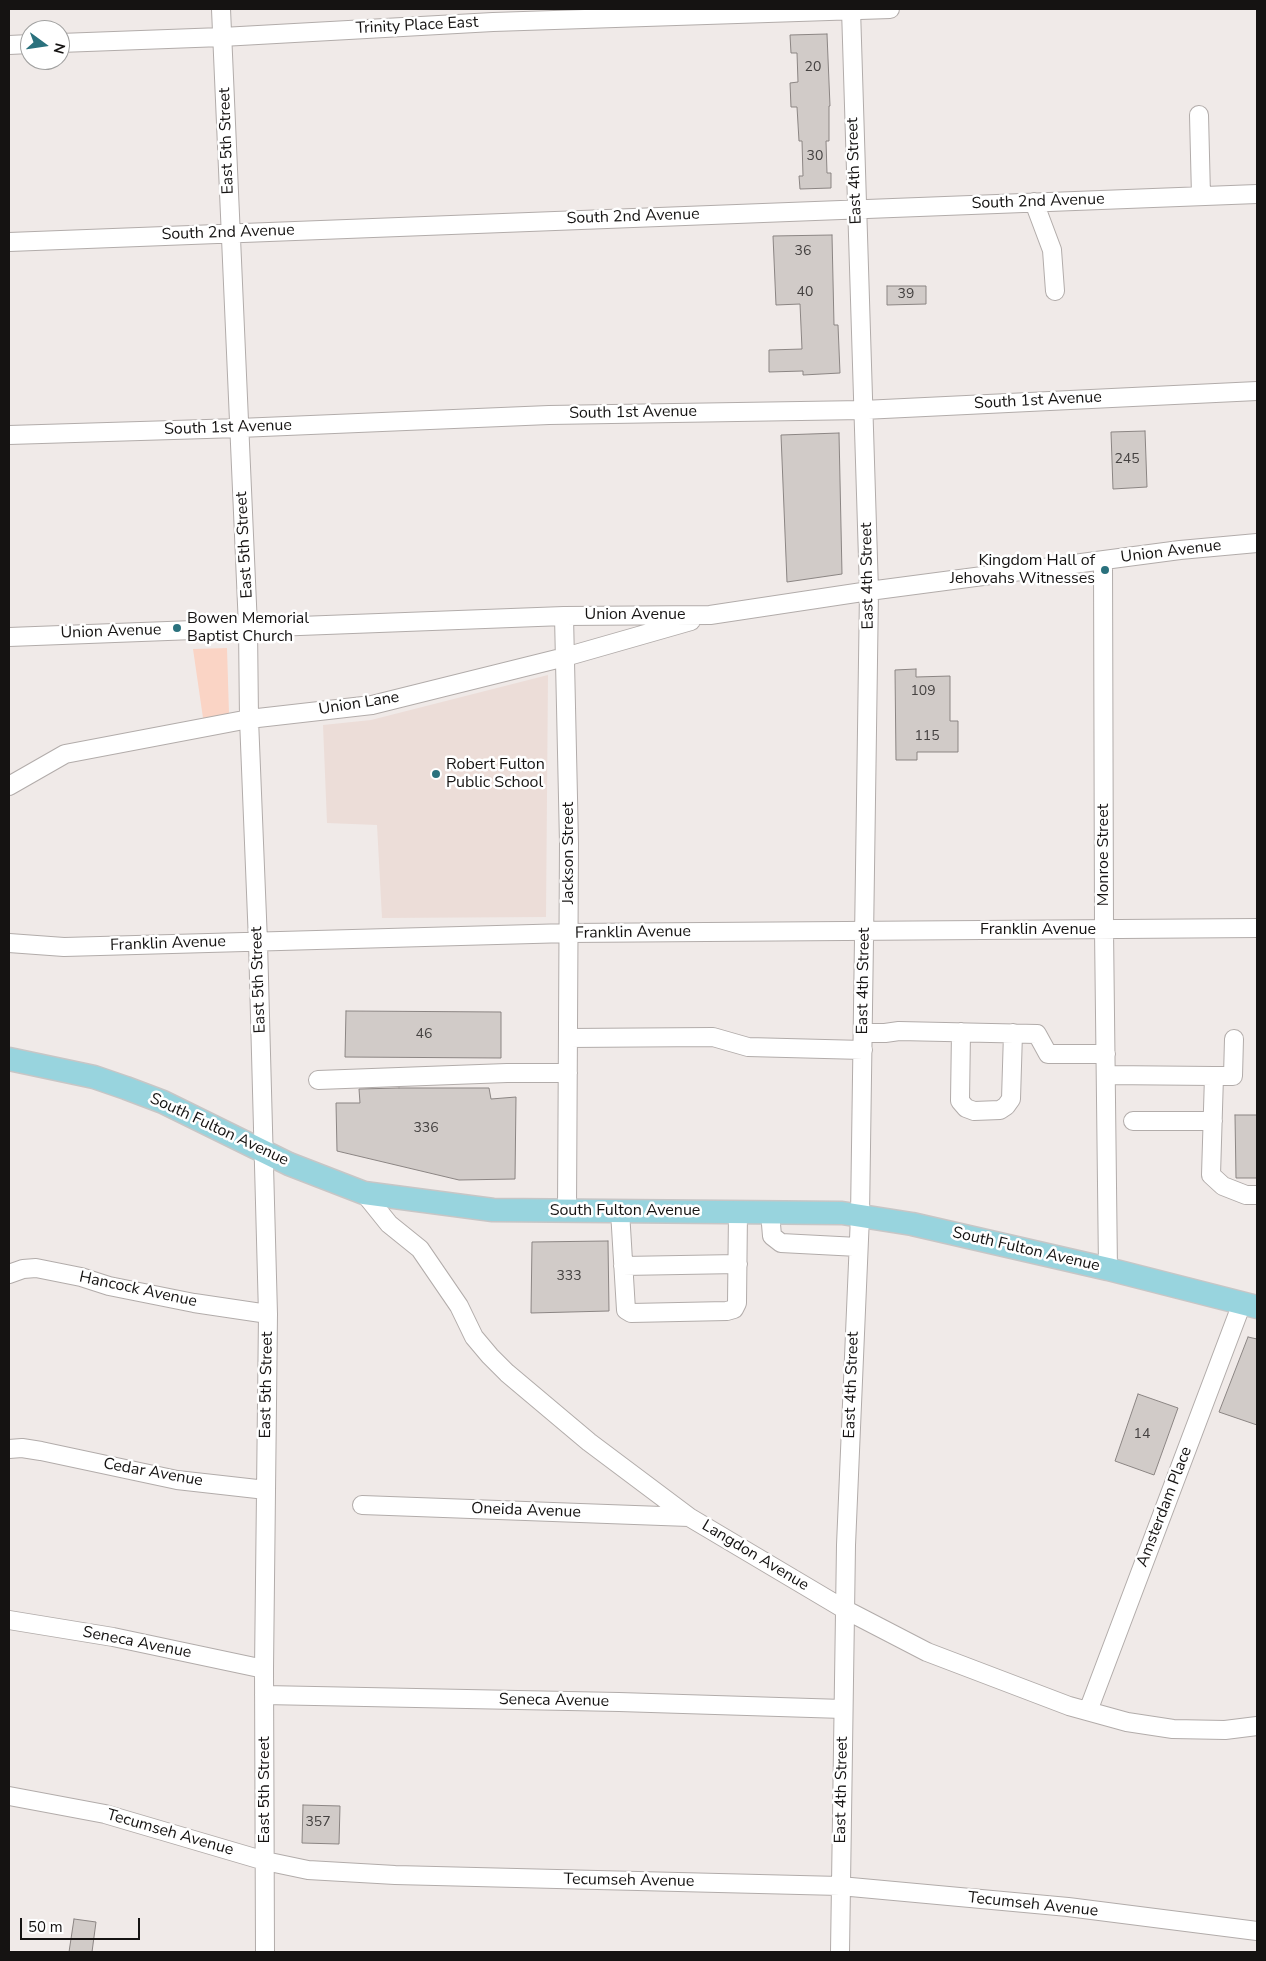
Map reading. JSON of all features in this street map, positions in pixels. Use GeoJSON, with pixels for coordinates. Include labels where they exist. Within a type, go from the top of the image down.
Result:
{"type":"FeatureCollection","features":[{"type":"Feature","properties":{"kind":"main road","name":"South Fulton Avenue"},"geometry":{"type":"LineString","coordinates":[[9,1059],[84,1075],[126,1088],[163,1102],[288,1164],[364,1193],[493,1210],[842,1213],[912,1224],[1108,1269],[1250,1305]]}},
{"type":"Feature","properties":{"kind":"street","name":"East 5th Street"},"geometry":{"type":"LineString","coordinates":[[221,9],[248,627],[249,719],[258,942],[268,1314],[264,1669],[265,1952]]}},
{"type":"Feature","properties":{"kind":"street","name":"Trinity Place East"},"geometry":{"type":"LineString","coordinates":[[70,43],[222,37],[494,22],[890,9]]}},
{"type":"Feature","properties":{"kind":"street","name":"East 4th Street"},"geometry":{"type":"LineString","coordinates":[[840,1952],[844,1609],[860,1216],[869,591],[851,10]]}},
{"type":"Feature","properties":{"kind":"street"},"geometry":{"type":"LineString","coordinates":[[1199,115],[1201,196]]}},
{"type":"Feature","properties":{"kind":"street","name":"South 2nd Avenue"},"geometry":{"type":"LineString","coordinates":[[9,242],[1257,194]]}},
{"type":"Feature","properties":{"kind":"street"},"geometry":{"type":"LineString","coordinates":[[1034,202],[1052,250],[1055,291]]}},
{"type":"Feature","properties":{"kind":"street","name":"South 1st Avenue"},"geometry":{"type":"LineString","coordinates":[[9,435],[239,428],[549,414],[864,410],[1257,391]]}},
{"type":"Feature","properties":{"kind":"street","name":"Union Avenue"},"geometry":{"type":"LineString","coordinates":[[9,637],[564,616],[710,615],[869,591],[1180,550],[1257,542]]}},
{"type":"Feature","properties":{"kind":"street","name":"Monroe Street"},"geometry":{"type":"LineString","coordinates":[[1104,560],[1104,930],[1108,1269]]}},
{"type":"Feature","properties":{"kind":"street","name":"Union Lane"},"geometry":{"type":"LineString","coordinates":[[9,786],[65,754],[249,719],[372,705],[565,657],[710,615]]}},
{"type":"Feature","properties":{"kind":"street","name":"Jackson Street"},"geometry":{"type":"LineString","coordinates":[[564,616],[570,843],[567,1210]]}},
{"type":"Feature","properties":{"kind":"street","name":"Franklin Avenue"},"geometry":{"type":"LineString","coordinates":[[9,943],[64,947],[569,933],[1257,928]]}},
{"type":"Feature","properties":{"kind":"street"},"geometry":{"type":"LineString","coordinates":[[568,1038],[713,1038],[748,1047],[863,1041],[885,1033],[899,1031],[1013,1033],[1037,1034],[1048,1054],[1106,1054]]}},
{"type":"Feature","properties":{"kind":"street"},"geometry":{"type":"LineString","coordinates":[[961,1032],[960,1102],[966,1108],[974,1111],[1000,1110],[1012,1099],[1013,1033]]}},
{"type":"Feature","properties":{"kind":"street"},"geometry":{"type":"LineString","coordinates":[[1106,1075],[1233,1076],[1234,1039]]}},
{"type":"Feature","properties":{"kind":"street"},"geometry":{"type":"LineString","coordinates":[[318,1080],[568,1073]]}},
{"type":"Feature","properties":{"kind":"street"},"geometry":{"type":"LineString","coordinates":[[1214,1076],[1211,1175],[1223,1186],[1246,1195],[1257,1196]]}},
{"type":"Feature","properties":{"kind":"street"},"geometry":{"type":"LineString","coordinates":[[1132,1121],[1213,1121]]}},
{"type":"Feature","properties":{"kind":"street","name":"Langdon Avenue"},"geometry":{"type":"LineString","coordinates":[[364,1193],[389,1224],[420,1249],[459,1306],[474,1336],[507,1373],[589,1442],[689,1517],[844,1609],[927,1652],[1069,1706],[1127,1722],[1173,1730],[1225,1730],[1257,1726]]}},
{"type":"Feature","properties":{"kind":"street"},"geometry":{"type":"LineString","coordinates":[[620,1211],[626,1310],[630,1313],[727,1311],[734,1309],[737,1303],[738,1212]]}},
{"type":"Feature","properties":{"kind":"street"},"geometry":{"type":"LineString","coordinates":[[770,1212],[772,1236],[781,1243],[858,1247]]}},
{"type":"Feature","properties":{"kind":"street"},"geometry":{"type":"LineString","coordinates":[[624,1266],[738,1264]]}},
{"type":"Feature","properties":{"kind":"street","name":"Hancock Avenue"},"geometry":{"type":"LineString","coordinates":[[9,1274],[23,1269],[36,1268],[109,1286],[194,1303],[268,1314]]}},
{"type":"Feature","properties":{"kind":"street","name":"Amsterdam Place"},"geometry":{"type":"LineString","coordinates":[[1088,1711],[1236,1320],[1250,1305]]}},
{"type":"Feature","properties":{"kind":"street","name":"Cedar Avenue"},"geometry":{"type":"LineString","coordinates":[[9,1449],[22,1448],[41,1451],[177,1480],[266,1490]]}},
{"type":"Feature","properties":{"kind":"street","name":"Oneida Avenue"},"geometry":{"type":"LineString","coordinates":[[362,1505],[689,1517]]}},
{"type":"Feature","properties":{"kind":"street","name":"Seneca Avenue"},"geometry":{"type":"LineString","coordinates":[[9,1620],[113,1637],[264,1669]]}},
{"type":"Feature","properties":{"kind":"street","name":"Seneca Avenue"},"geometry":{"type":"LineString","coordinates":[[264,1695],[843,1709]]}},
{"type":"Feature","properties":{"kind":"street","name":"Tecumseh Avenue"},"geometry":{"type":"LineString","coordinates":[[9,1796],[105,1814],[265,1861],[308,1870],[395,1875],[840,1886],[1068,1908],[1257,1930]]}},
{"type":"Feature","properties":{"kind":"shaded area"},"geometry":{"type":"Polygon","coordinates":[[[227,648],[229,714],[203,718],[193,649],[227,648]]]}},
{"type":"Feature","properties":{"kind":"shaded area","name":"Robert Fulton Public School"},"geometry":{"type":"Polygon","coordinates":[[[548,675],[546,917],[382,918],[377,825],[327,823],[323,725],[371,720],[548,675]]]}},
{"type":"Feature","properties":{"kind":"building"},"geometry":{"type":"Polygon","coordinates":[[[827,34],[830,106],[829,141],[826,141],[827,173],[831,173],[831,188],[800,189],[799,176],[803,176],[802,141],[799,141],[797,107],[791,107],[790,83],[798,82],[797,53],[791,53],[790,35],[827,34]]]}},
{"type":"Feature","properties":{"kind":"building"},"geometry":{"type":"Polygon","coordinates":[[[832,235],[834,325],[838,325],[840,373],[803,375],[803,371],[769,372],[769,350],[802,349],[800,304],[776,305],[773,236],[832,235]]]}},
{"type":"Feature","properties":{"kind":"building"},"geometry":{"type":"Polygon","coordinates":[[[887,286],[926,286],[926,304],[887,305],[887,286]]]}},
{"type":"Feature","properties":{"kind":"building"},"geometry":{"type":"Polygon","coordinates":[[[1145,431],[1147,487],[1113,489],[1111,432],[1145,431]]]}},
{"type":"Feature","properties":{"kind":"building"},"geometry":{"type":"Polygon","coordinates":[[[839,433],[842,574],[787,582],[781,435],[839,433]]]}},
{"type":"Feature","properties":{"kind":"building"},"geometry":{"type":"Polygon","coordinates":[[[916,669],[916,677],[950,676],[950,721],[958,721],[958,752],[917,752],[917,760],[896,760],[895,670],[916,669]]]}},
{"type":"Feature","properties":{"kind":"building"},"geometry":{"type":"Polygon","coordinates":[[[346,1011],[501,1012],[501,1058],[345,1057],[346,1011]]]}},
{"type":"Feature","properties":{"kind":"building"},"geometry":{"type":"Polygon","coordinates":[[[489,1088],[491,1099],[516,1097],[515,1179],[459,1180],[337,1151],[336,1103],[360,1103],[359,1089],[489,1088]]]}},
{"type":"Feature","properties":{"kind":"building"},"geometry":{"type":"Polygon","coordinates":[[[1235,1115],[1257,1115],[1257,1178],[1236,1178],[1235,1115]]]}},
{"type":"Feature","properties":{"kind":"building"},"geometry":{"type":"Polygon","coordinates":[[[608,1241],[609,1311],[531,1313],[532,1242],[608,1241]]]}},
{"type":"Feature","properties":{"kind":"building"},"geometry":{"type":"Polygon","coordinates":[[[1248,1337],[1257,1339],[1257,1425],[1219,1412],[1248,1337]]]}},
{"type":"Feature","properties":{"kind":"building"},"geometry":{"type":"Polygon","coordinates":[[[1138,1394],[1178,1408],[1154,1475],[1115,1461],[1138,1394]]]}},
{"type":"Feature","properties":{"kind":"building"},"geometry":{"type":"Polygon","coordinates":[[[303,1805],[340,1806],[339,1844],[302,1843],[303,1805]]]}},
{"type":"Feature","properties":{"kind":"building"},"geometry":{"type":"Polygon","coordinates":[[[74,1919],[96,1922],[92,1952],[69,1952],[74,1919]]]}},
{"type":"Feature","properties":{"kind":"place","name":"Kingdom Hall of Jehovahs Witnesses"},"geometry":{"type":"Point","coordinates":[1105,570]}},
{"type":"Feature","properties":{"kind":"place","name":"Bowen Memorial Baptist Church"},"geometry":{"type":"Point","coordinates":[177,628]}},
{"type":"Feature","properties":{"kind":"place","name":"Robert Fulton Public School"},"geometry":{"type":"Point","coordinates":[436,774]}}]}
